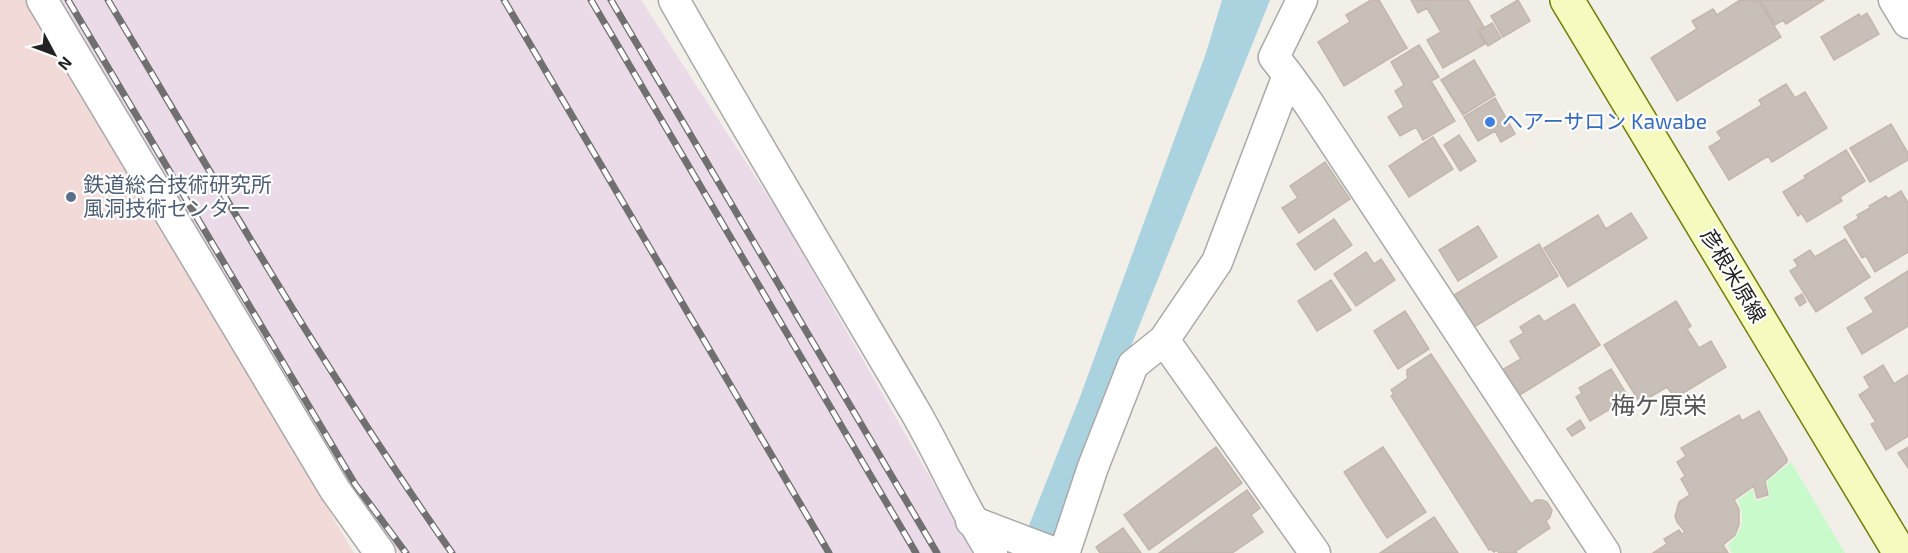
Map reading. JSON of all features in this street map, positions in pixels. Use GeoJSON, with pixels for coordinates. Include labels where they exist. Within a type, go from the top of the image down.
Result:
{"type":"FeatureCollection","features":[{"type":"Feature","properties":{"kind":"main road","name":"彦根米原線"},"geometry":{"type":"LineString","coordinates":[[1567,0],[1900,553]]}},
{"type":"Feature","properties":{"kind":"street"},"geometry":{"type":"LineString","coordinates":[[42,0],[335,490],[380,553]]}},
{"type":"Feature","properties":{"kind":"street"},"geometry":{"type":"LineString","coordinates":[[674,0],[756,145],[917,416],[971,521],[1004,545],[1066,550],[1093,467],[1133,365],[1164,340],[1217,262],[1288,75]]}},
{"type":"Feature","properties":{"kind":"street"},"geometry":{"type":"LineString","coordinates":[[1302,0],[1274,57],[1309,104],[1605,553]]}},
{"type":"Feature","properties":{"kind":"street"},"geometry":{"type":"LineString","coordinates":[[1894,0],[1908,23]]}},
{"type":"Feature","properties":{"kind":"street"},"geometry":{"type":"LineString","coordinates":[[1164,340],[1315,553]]}},
{"type":"Feature","properties":{"kind":"shaded area","name":"鉄道総合技術研究所 風洞技術センター"},"geometry":{"type":"Polygon","coordinates":[[[0,0],[26,0],[354,553],[0,553],[0,0]]]}},
{"type":"Feature","properties":{"kind":"shaded area"},"geometry":{"type":"Polygon","coordinates":[[[59,0],[641,0],[784,221],[973,553],[399,553],[349,481],[233,300],[59,0]]]}},
{"type":"Feature","properties":{"kind":"green space"},"geometry":{"type":"Polygon","coordinates":[[[1791,462],[1845,553],[1732,553],[1728,545],[1742,525],[1742,513],[1738,500],[1753,489],[1755,501],[1770,497],[1767,481],[1791,462]]]}},
{"type":"Feature","properties":{"kind":"water"},"geometry":{"type":"Polygon","coordinates":[[[1222,0],[1270,0],[1048,553],[1018,553],[1080,397],[1206,53],[1222,0]]]}},
{"type":"Feature","properties":{"kind":"building"},"geometry":{"type":"Polygon","coordinates":[[[1371,0],[1379,0],[1407,48],[1344,86],[1318,42],[1350,22],[1346,15],[1371,0]]]}},
{"type":"Feature","properties":{"kind":"building"},"geometry":{"type":"Polygon","coordinates":[[[1411,0],[1468,0],[1484,27],[1478,31],[1485,44],[1443,68],[1427,40],[1441,32],[1427,8],[1418,13],[1411,0]]]}},
{"type":"Feature","properties":{"kind":"building"},"geometry":{"type":"Polygon","coordinates":[[[1518,0],[1530,21],[1503,37],[1491,16],[1518,0]]]}},
{"type":"Feature","properties":{"kind":"building"},"geometry":{"type":"Polygon","coordinates":[[[1740,0],[1758,0],[1781,37],[1677,101],[1651,58],[1697,29],[1692,21],[1713,9],[1717,15],[1740,0]]]}},
{"type":"Feature","properties":{"kind":"building"},"geometry":{"type":"Polygon","coordinates":[[[1760,0],[1824,0],[1786,24],[1783,20],[1775,25],[1760,0]]]}},
{"type":"Feature","properties":{"kind":"building"},"geometry":{"type":"Polygon","coordinates":[[[1867,13],[1879,34],[1834,60],[1821,37],[1859,14],[1861,17],[1867,13]]]}},
{"type":"Feature","properties":{"kind":"building"},"geometry":{"type":"Polygon","coordinates":[[[1492,23],[1501,38],[1488,46],[1479,31],[1492,23]]]}},
{"type":"Feature","properties":{"kind":"building"},"geometry":{"type":"Polygon","coordinates":[[[1419,45],[1439,77],[1431,81],[1455,121],[1423,140],[1416,127],[1400,136],[1388,117],[1404,107],[1395,91],[1404,85],[1391,62],[1419,45]]]}},
{"type":"Feature","properties":{"kind":"building"},"geometry":{"type":"Polygon","coordinates":[[[1474,60],[1495,95],[1463,115],[1441,80],[1474,60]]]}},
{"type":"Feature","properties":{"kind":"building"},"geometry":{"type":"Polygon","coordinates":[[[1786,84],[1795,98],[1805,92],[1827,128],[1772,162],[1768,156],[1729,180],[1709,147],[1722,139],[1717,132],[1762,105],[1759,100],[1786,84]]]}},
{"type":"Feature","properties":{"kind":"building"},"geometry":{"type":"Polygon","coordinates":[[[1495,98],[1515,134],[1501,142],[1495,131],[1478,141],[1464,117],[1495,98]]]}},
{"type":"Feature","properties":{"kind":"building"},"geometry":{"type":"Polygon","coordinates":[[[1891,124],[1908,153],[1908,160],[1870,182],[1850,148],[1891,124]]]}},
{"type":"Feature","properties":{"kind":"building"},"geometry":{"type":"Polygon","coordinates":[[[1459,135],[1476,161],[1460,171],[1444,145],[1459,135]]]}},
{"type":"Feature","properties":{"kind":"building"},"geometry":{"type":"Polygon","coordinates":[[[1433,137],[1453,169],[1409,197],[1389,166],[1433,137]]]}},
{"type":"Feature","properties":{"kind":"building"},"geometry":{"type":"Polygon","coordinates":[[[1846,150],[1865,181],[1840,197],[1842,201],[1807,222],[1801,213],[1798,216],[1783,192],[1846,150]]]}},
{"type":"Feature","properties":{"kind":"building"},"geometry":{"type":"Polygon","coordinates":[[[1325,162],[1350,199],[1299,233],[1282,208],[1298,198],[1290,186],[1325,162]]]}},
{"type":"Feature","properties":{"kind":"building"},"geometry":{"type":"Polygon","coordinates":[[[1901,191],[1908,203],[1908,252],[1875,272],[1866,256],[1862,258],[1844,227],[1859,218],[1857,215],[1870,208],[1869,206],[1886,196],[1888,199],[1901,191]]]}},
{"type":"Feature","properties":{"kind":"building"},"geometry":{"type":"Polygon","coordinates":[[[1631,213],[1647,238],[1568,287],[1544,248],[1598,215],[1606,229],[1631,213]]]}},
{"type":"Feature","properties":{"kind":"building"},"geometry":{"type":"Polygon","coordinates":[[[1334,219],[1352,245],[1315,270],[1297,244],[1334,219]]]}},
{"type":"Feature","properties":{"kind":"building"},"geometry":{"type":"Polygon","coordinates":[[[1478,226],[1497,257],[1458,281],[1439,250],[1478,226]]]}},
{"type":"Feature","properties":{"kind":"building"},"geometry":{"type":"Polygon","coordinates":[[[1845,239],[1870,277],[1816,312],[1790,271],[1798,266],[1794,260],[1810,250],[1815,257],[1845,239]]]}},
{"type":"Feature","properties":{"kind":"building"},"geometry":{"type":"Polygon","coordinates":[[[1539,244],[1558,276],[1474,327],[1454,295],[1539,244]]]}},
{"type":"Feature","properties":{"kind":"building"},"geometry":{"type":"Polygon","coordinates":[[[1366,252],[1374,264],[1381,259],[1395,280],[1356,306],[1334,274],[1366,252]]]}},
{"type":"Feature","properties":{"kind":"building"},"geometry":{"type":"Polygon","coordinates":[[[1908,271],[1908,326],[1862,354],[1847,328],[1874,312],[1865,298],[1908,271]]]}},
{"type":"Feature","properties":{"kind":"building"},"geometry":{"type":"Polygon","coordinates":[[[1331,280],[1351,310],[1317,331],[1298,301],[1331,280]]]}},
{"type":"Feature","properties":{"kind":"building"},"geometry":{"type":"Polygon","coordinates":[[[1802,294],[1806,302],[1800,306],[1795,298],[1802,294]]]}},
{"type":"Feature","properties":{"kind":"building"},"geometry":{"type":"Polygon","coordinates":[[[1676,301],[1691,326],[1687,329],[1699,348],[1711,341],[1726,367],[1675,398],[1667,387],[1640,403],[1604,345],[1676,301]]]}},
{"type":"Feature","properties":{"kind":"building"},"geometry":{"type":"Polygon","coordinates":[[[1574,304],[1600,345],[1518,396],[1502,370],[1521,359],[1510,341],[1524,333],[1520,327],[1539,315],[1544,322],[1574,304]]]}},
{"type":"Feature","properties":{"kind":"building"},"geometry":{"type":"Polygon","coordinates":[[[1405,311],[1429,349],[1398,369],[1374,331],[1405,311]]]}},
{"type":"Feature","properties":{"kind":"building"},"geometry":{"type":"Polygon","coordinates":[[[1431,354],[1531,504],[1536,500],[1542,500],[1547,502],[1552,510],[1546,521],[1550,528],[1516,551],[1517,553],[1499,553],[1497,550],[1494,552],[1489,550],[1391,396],[1394,394],[1391,390],[1408,378],[1407,370],[1431,354]]]}},
{"type":"Feature","properties":{"kind":"building"},"geometry":{"type":"Polygon","coordinates":[[[1883,365],[1894,384],[1908,375],[1908,436],[1886,450],[1871,424],[1876,422],[1859,395],[1870,388],[1864,377],[1883,365]]]}},
{"type":"Feature","properties":{"kind":"building"},"geometry":{"type":"Polygon","coordinates":[[[1611,369],[1629,398],[1590,421],[1576,397],[1582,393],[1579,388],[1611,369]]]}},
{"type":"Feature","properties":{"kind":"building"},"geometry":{"type":"Polygon","coordinates":[[[1759,411],[1787,462],[1765,481],[1768,495],[1757,498],[1754,486],[1734,500],[1739,509],[1739,525],[1735,535],[1723,545],[1728,553],[1653,553],[1667,544],[1664,539],[1679,530],[1682,534],[1685,532],[1675,516],[1679,502],[1690,495],[1681,479],[1685,476],[1677,462],[1686,456],[1681,448],[1739,415],[1742,421],[1759,411]]]}},
{"type":"Feature","properties":{"kind":"building"},"geometry":{"type":"Polygon","coordinates":[[[1580,420],[1585,428],[1572,436],[1567,429],[1580,420]]]}},
{"type":"Feature","properties":{"kind":"building"},"geometry":{"type":"Polygon","coordinates":[[[1216,447],[1242,483],[1149,550],[1124,515],[1216,447]]]}},
{"type":"Feature","properties":{"kind":"building"},"geometry":{"type":"Polygon","coordinates":[[[1383,447],[1426,512],[1387,538],[1344,472],[1383,447]]]}},
{"type":"Feature","properties":{"kind":"building"},"geometry":{"type":"Polygon","coordinates":[[[1908,447],[1908,468],[1898,453],[1908,447]]]}},
{"type":"Feature","properties":{"kind":"building"},"geometry":{"type":"Polygon","coordinates":[[[1247,490],[1260,508],[1251,515],[1263,532],[1232,553],[1159,553],[1247,490]]]}},
{"type":"Feature","properties":{"kind":"building"},"geometry":{"type":"Polygon","coordinates":[[[1434,517],[1458,553],[1380,553],[1434,517]]]}},
{"type":"Feature","properties":{"kind":"building"},"geometry":{"type":"Polygon","coordinates":[[[1123,528],[1141,553],[1100,553],[1096,547],[1123,528]]]}},
{"type":"Feature","properties":{"kind":"railway"},"geometry":{"type":"LineString","coordinates":[[68,0],[355,484],[406,553]]}},
{"type":"Feature","properties":{"kind":"railway"},"geometry":{"type":"LineString","coordinates":[[108,0],[317,349],[452,553]]}},
{"type":"Feature","properties":{"kind":"railway"},"geometry":{"type":"LineString","coordinates":[[504,0],[829,553]]}},
{"type":"Feature","properties":{"kind":"railway"},"geometry":{"type":"LineString","coordinates":[[591,0],[916,553]]}},
{"type":"Feature","properties":{"kind":"railway"},"geometry":{"type":"LineString","coordinates":[[611,0],[937,553]]}},
{"type":"Feature","properties":{"kind":"place","name":"ヘアーサロン Kawabe"},"geometry":{"type":"Point","coordinates":[1490,122]}},
{"type":"Feature","properties":{"kind":"place","name":"鉄道総合技術研究所 風洞技術センター"},"geometry":{"type":"Point","coordinates":[71,197]}},
{"type":"Feature","properties":{"kind":"district","name":"梅ケ原栄"},"geometry":{"type":"Point","coordinates":[1659,406]}}]}
